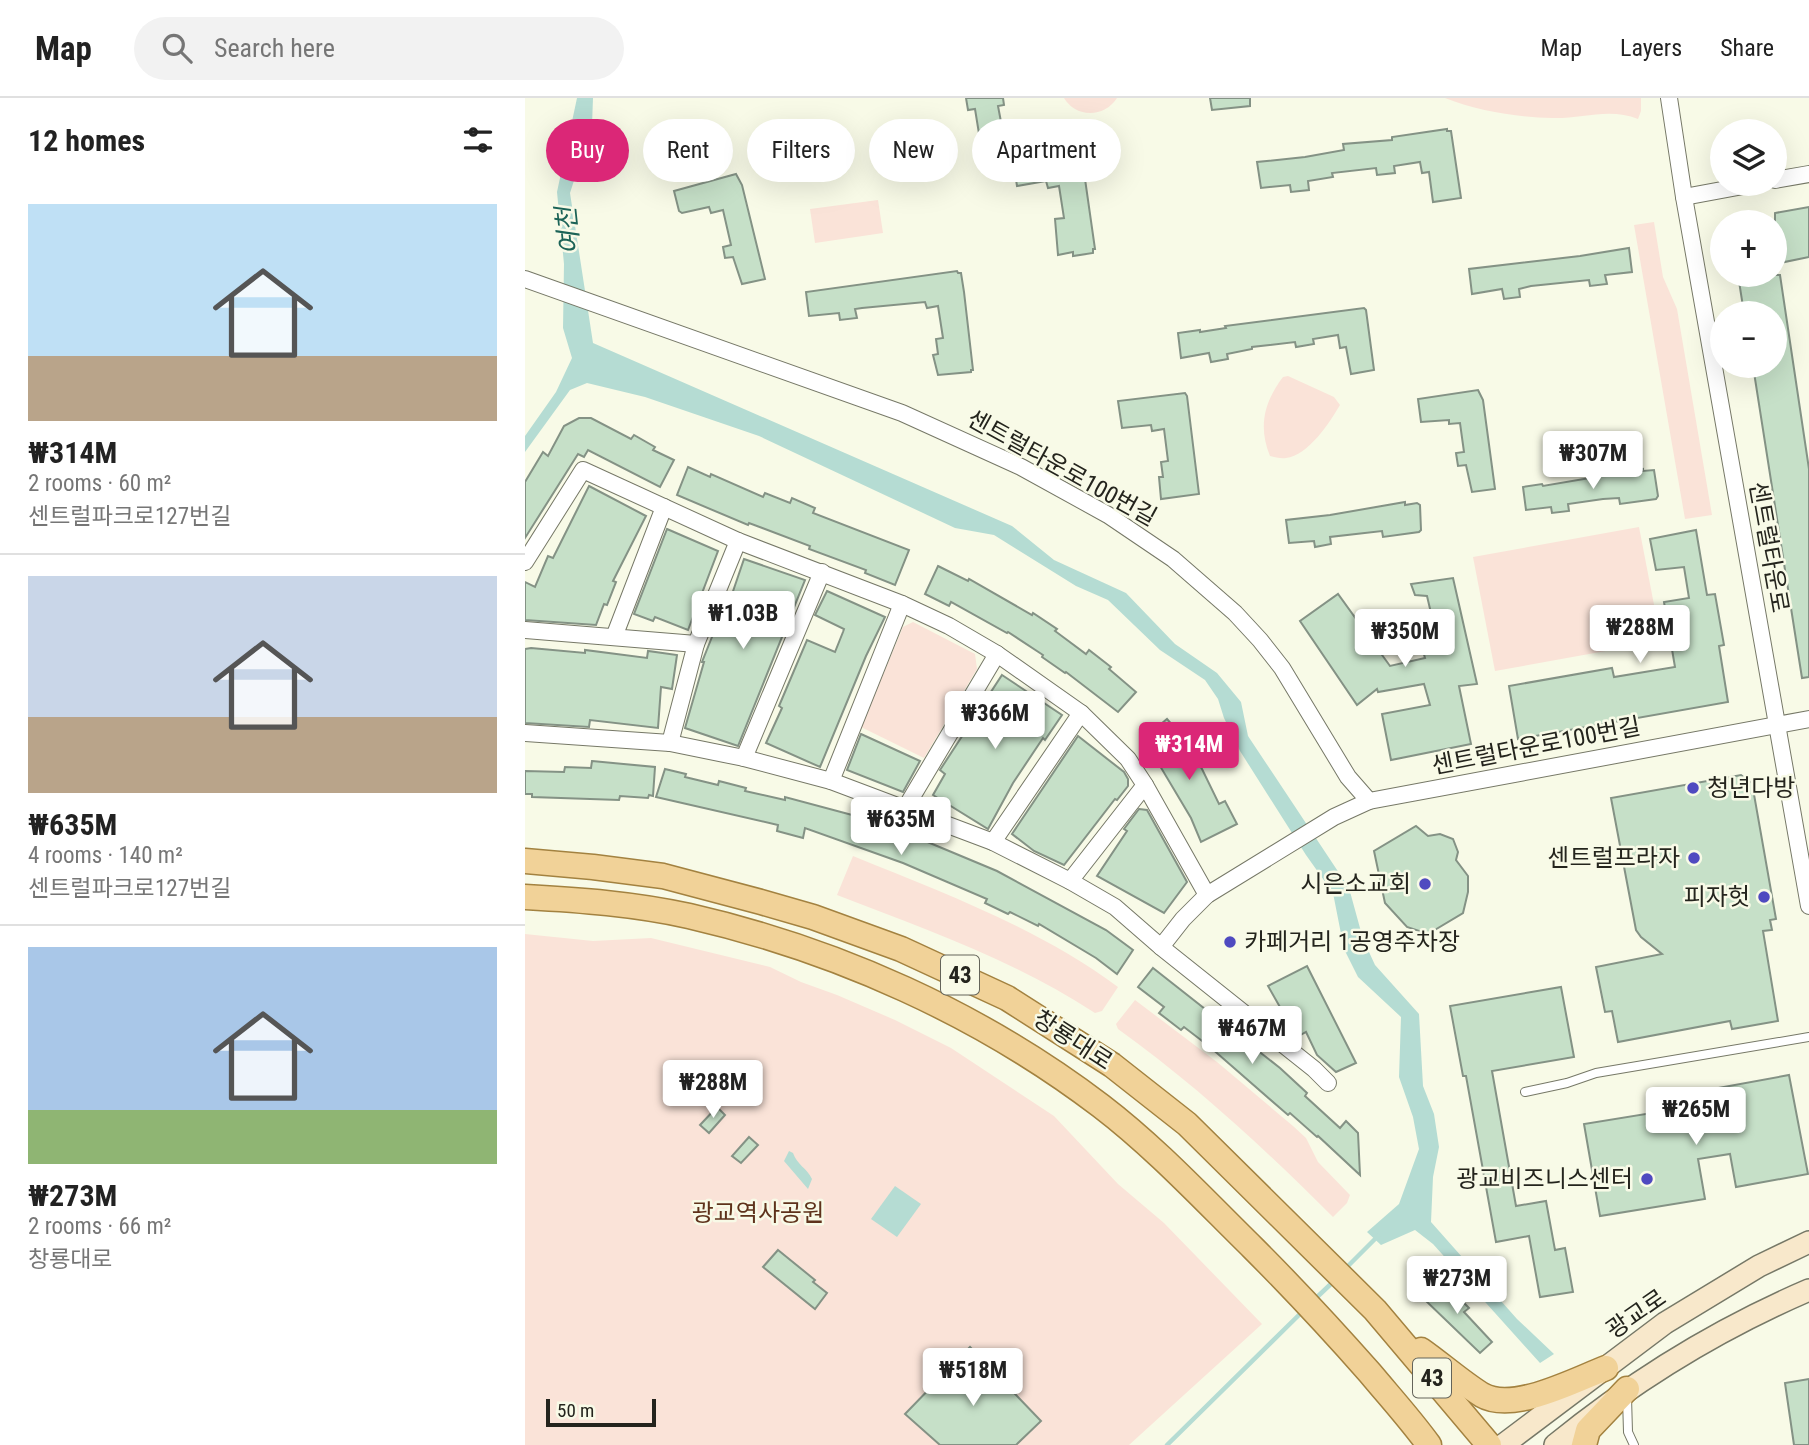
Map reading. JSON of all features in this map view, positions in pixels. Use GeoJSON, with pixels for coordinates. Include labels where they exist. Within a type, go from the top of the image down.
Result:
{"type":"FeatureCollection","features":[{"type":"Feature","properties":{"kind":"main road","name":"창룡대로"},"geometry":{"type":"LineString","coordinates":[[525,861],[663,876],[750,899],[813,917],[901,949],[1007,998],[1112,1065],[1187,1124],[1381,1317],[1489,1445]]}},
{"type":"Feature","properties":{"kind":"main road","name":"창룡대로"},"geometry":{"type":"LineString","coordinates":[[525,897],[581,900],[649,909],[730,927],[847,965],[968,1019],[1036,1061],[1102,1107],[1183,1178],[1286,1281],[1346,1346],[1429,1445]]}},
{"type":"Feature","properties":{"kind":"main road","name":"광교로"},"geometry":{"type":"LineString","coordinates":[[1503,1445],[1665,1323],[1759,1266],[1809,1242]]}},
{"type":"Feature","properties":{"kind":"main road"},"geometry":{"type":"LineString","coordinates":[[1555,1445],[1627,1389],[1734,1326],[1809,1290]]}},
{"type":"Feature","properties":{"kind":"main road"},"geometry":{"type":"LineString","coordinates":[[1381,1317],[1484,1396],[1502,1399],[1525,1398],[1606,1368]]}},
{"type":"Feature","properties":{"kind":"main road"},"geometry":{"type":"LineString","coordinates":[[1584,1445],[1588,1430],[1627,1389]]}},
{"type":"Feature","properties":{"kind":"street","name":"센트럴타운로"},"geometry":{"type":"LineString","coordinates":[[1669,98],[1684,197],[1809,906]]}},
{"type":"Feature","properties":{"kind":"street"},"geometry":{"type":"LineString","coordinates":[[1787,178],[1809,174]]}},
{"type":"Feature","properties":{"kind":"street"},"geometry":{"type":"LineString","coordinates":[[1684,197],[1710,192]]}},
{"type":"Feature","properties":{"kind":"street","name":"센트럴타운로100번길"},"geometry":{"type":"LineString","coordinates":[[525,279],[859,396],[949,433],[1039,477],[1143,537],[1204,585],[1260,640],[1282,668],[1348,778],[1369,801],[1809,719]]}},
{"type":"Feature","properties":{"kind":"street"},"geometry":{"type":"LineString","coordinates":[[525,562],[583,470],[738,541],[902,604],[949,626],[997,654],[1080,713],[1128,759],[1207,895]]}},
{"type":"Feature","properties":{"kind":"street"},"geometry":{"type":"LineString","coordinates":[[614,637],[664,507]]}},
{"type":"Feature","properties":{"kind":"street"},"geometry":{"type":"LineString","coordinates":[[670,743],[696,644],[738,541]]}},
{"type":"Feature","properties":{"kind":"street"},"geometry":{"type":"LineString","coordinates":[[744,758],[822,572]]}},
{"type":"Feature","properties":{"kind":"street"},"geometry":{"type":"LineString","coordinates":[[831,780],[902,604]]}},
{"type":"Feature","properties":{"kind":"street"},"geometry":{"type":"LineString","coordinates":[[525,630],[696,644]]}},
{"type":"Feature","properties":{"kind":"street"},"geometry":{"type":"LineString","coordinates":[[906,807],[997,654]]}},
{"type":"Feature","properties":{"kind":"street"},"geometry":{"type":"LineString","coordinates":[[993,842],[1080,713]]}},
{"type":"Feature","properties":{"kind":"street"},"geometry":{"type":"LineString","coordinates":[[525,733],[670,743],[744,758],[831,780],[993,842],[1115,907],[1328,1083]]}},
{"type":"Feature","properties":{"kind":"street"},"geometry":{"type":"LineString","coordinates":[[1070,881],[1145,785]]}},
{"type":"Feature","properties":{"kind":"street"},"geometry":{"type":"LineString","coordinates":[[1161,947],[1207,895],[1326,822],[1369,801]]}},
{"type":"Feature","properties":{"kind":"lane"},"geometry":{"type":"LineString","coordinates":[[1525,1092],[1567,1083],[1596,1073],[1809,1037]]}},
{"type":"Feature","properties":{"kind":"lane"},"geometry":{"type":"LineString","coordinates":[[1627,1389],[1628,1432],[1634,1445]]}},
{"type":"Feature","properties":{"kind":"green space"},"geometry":{"type":"Polygon","coordinates":[[[1064,98],[1117,98],[1105,109],[1090,113],[1069,105],[1064,98]]]}},
{"type":"Feature","properties":{"kind":"green space"},"geometry":{"type":"Polygon","coordinates":[[[1445,98],[1641,98],[1641,111],[1638,119],[1617,114],[1538,117],[1484,110],[1445,98]]]}},
{"type":"Feature","properties":{"kind":"green space"},"geometry":{"type":"Polygon","coordinates":[[[878,200],[883,233],[815,243],[810,209],[878,200]]]}},
{"type":"Feature","properties":{"kind":"green space"},"geometry":{"type":"Polygon","coordinates":[[[1654,222],[1663,277],[1677,309],[1712,515],[1685,519],[1634,225],[1654,222]]]}},
{"type":"Feature","properties":{"kind":"green space"},"geometry":{"type":"Polygon","coordinates":[[[1288,376],[1334,397],[1340,405],[1310,445],[1294,456],[1282,458],[1270,456],[1264,425],[1271,396],[1283,377],[1288,376]]]}},
{"type":"Feature","properties":{"kind":"green space"},"geometry":{"type":"Polygon","coordinates":[[[1639,527],[1661,641],[1495,671],[1473,557],[1639,527]]]}},
{"type":"Feature","properties":{"kind":"green space"},"geometry":{"type":"Polygon","coordinates":[[[913,622],[975,654],[977,669],[924,758],[861,727],[903,627],[913,622]]]}},
{"type":"Feature","properties":{"kind":"green space"},"geometry":{"type":"Polygon","coordinates":[[[853,856],[1023,929],[1118,987],[1102,1011],[1095,1013],[1034,977],[1002,962],[837,895],[853,856]]]}},
{"type":"Feature","properties":{"kind":"green space","name":"광교역사공원"},"geometry":{"type":"Polygon","coordinates":[[[525,934],[593,941],[651,938],[770,967],[895,1020],[951,1048],[1054,1116],[1118,1184],[1164,1223],[1262,1324],[1129,1445],[525,1445],[525,934]]]}},
{"type":"Feature","properties":{"kind":"green space"},"geometry":{"type":"Polygon","coordinates":[[[1135,1000],[1217,1062],[1306,1138],[1318,1162],[1350,1195],[1347,1203],[1333,1217],[1229,1118],[1175,1072],[1118,1029],[1116,1024],[1135,1000]]]}},
{"type":"Feature","properties":{"kind":"water"},"geometry":{"type":"Polygon","coordinates":[[[577,98],[593,98],[592,119],[573,119],[577,98]]]}},
{"type":"Feature","properties":{"kind":"water","name":"여천"},"geometry":{"type":"Polygon","coordinates":[[[559,182],[574,182],[570,193],[593,343],[1012,526],[1054,560],[1126,593],[1175,644],[1217,673],[1241,702],[1248,736],[1349,888],[1363,939],[1375,965],[1419,1014],[1423,1086],[1434,1114],[1439,1147],[1433,1177],[1431,1222],[1517,1319],[1554,1354],[1540,1363],[1433,1244],[1415,1230],[1381,1245],[1367,1232],[1399,1204],[1419,1149],[1413,1117],[1399,1077],[1401,1017],[1358,977],[1344,949],[1333,893],[1240,751],[1218,699],[1205,680],[1160,650],[1108,600],[1076,586],[994,535],[955,528],[759,436],[645,397],[587,383],[570,390],[525,452],[525,436],[556,392],[572,358],[563,328],[564,264],[557,192],[559,182]]]}},
{"type":"Feature","properties":{"kind":"water"},"geometry":{"type":"Polygon","coordinates":[[[789,1151],[812,1179],[808,1189],[784,1161],[789,1151]]]}},
{"type":"Feature","properties":{"kind":"water"},"geometry":{"type":"Polygon","coordinates":[[[895,1186],[921,1204],[897,1237],[871,1219],[895,1186]]]}},
{"type":"Feature","properties":{"kind":"building"},"geometry":{"type":"Polygon","coordinates":[[[966,98],[1003,98],[1004,105],[998,106],[1000,119],[977,119],[975,109],[968,110],[966,98]]]}},
{"type":"Feature","properties":{"kind":"building"},"geometry":{"type":"Polygon","coordinates":[[[1210,98],[1250,98],[1250,106],[1212,110],[1210,98]]]}},
{"type":"Feature","properties":{"kind":"building"},"geometry":{"type":"Polygon","coordinates":[[[1447,129],[1451,131],[1461,198],[1433,202],[1429,172],[1422,173],[1420,162],[1394,166],[1395,173],[1377,175],[1376,168],[1332,173],[1333,177],[1308,181],[1309,190],[1291,192],[1290,185],[1261,188],[1257,162],[1305,157],[1344,150],[1343,144],[1392,140],[1392,137],[1447,129]]]}},
{"type":"Feature","properties":{"kind":"building"},"geometry":{"type":"Polygon","coordinates":[[[736,174],[742,185],[765,279],[742,284],[733,257],[725,258],[723,247],[731,245],[723,210],[711,213],[709,207],[682,213],[679,211],[674,191],[707,182],[733,182],[733,175],[736,174]]]}},
{"type":"Feature","properties":{"kind":"building"},"geometry":{"type":"Polygon","coordinates":[[[1016,182],[1040,182],[1017,186],[1016,182]]]}},
{"type":"Feature","properties":{"kind":"building"},"geometry":{"type":"Polygon","coordinates":[[[1046,182],[1085,182],[1095,249],[1093,253],[1073,256],[1073,252],[1058,255],[1055,219],[1064,218],[1059,186],[1048,188],[1046,182]]]}},
{"type":"Feature","properties":{"kind":"building"},"geometry":{"type":"Polygon","coordinates":[[[1809,207],[1809,257],[1787,262],[1787,211],[1809,207]]]}},
{"type":"Feature","properties":{"kind":"building"},"geometry":{"type":"Polygon","coordinates":[[[1629,248],[1632,272],[1605,275],[1607,284],[1590,286],[1589,280],[1531,286],[1519,289],[1520,297],[1504,299],[1502,289],[1472,294],[1469,269],[1629,248]]]}},
{"type":"Feature","properties":{"kind":"building"},"geometry":{"type":"Polygon","coordinates":[[[957,271],[961,273],[964,292],[973,370],[971,372],[938,375],[933,355],[938,354],[936,339],[943,338],[938,306],[927,308],[925,302],[855,309],[857,318],[840,320],[839,313],[809,316],[806,292],[957,271]]]}},
{"type":"Feature","properties":{"kind":"building"},"geometry":{"type":"Polygon","coordinates":[[[1740,287],[1782,287],[1784,301],[1742,301],[1740,287]]]}},
{"type":"Feature","properties":{"kind":"building"},"geometry":{"type":"Polygon","coordinates":[[[1364,308],[1374,370],[1351,374],[1346,347],[1340,348],[1338,335],[1313,339],[1314,344],[1296,347],[1295,342],[1252,347],[1227,354],[1228,359],[1211,362],[1209,353],[1181,358],[1178,333],[1364,308]]]}},
{"type":"Feature","properties":{"kind":"building"},"geometry":{"type":"Polygon","coordinates":[[[1787,322],[1809,469],[1809,677],[1802,678],[1755,378],[1787,378],[1787,322]]]}},
{"type":"Feature","properties":{"kind":"building"},"geometry":{"type":"Polygon","coordinates":[[[1478,390],[1483,400],[1495,489],[1472,492],[1466,465],[1458,466],[1456,453],[1464,452],[1460,423],[1449,424],[1449,420],[1421,422],[1418,399],[1478,390]]]}},
{"type":"Feature","properties":{"kind":"building"},"geometry":{"type":"Polygon","coordinates":[[[1185,393],[1199,494],[1161,499],[1161,462],[1168,461],[1164,429],[1152,431],[1151,425],[1122,428],[1118,401],[1185,393]]]}},
{"type":"Feature","properties":{"kind":"building"},"geometry":{"type":"Polygon","coordinates":[[[579,418],[591,418],[631,439],[634,435],[655,447],[653,450],[674,460],[660,487],[588,450],[584,457],[578,454],[525,538],[525,482],[543,452],[548,456],[564,426],[579,418]]]}},
{"type":"Feature","properties":{"kind":"building"},"geometry":{"type":"Polygon","coordinates":[[[688,467],[763,497],[765,493],[790,503],[792,498],[815,508],[813,513],[909,550],[895,585],[865,573],[866,570],[809,549],[810,546],[749,523],[748,525],[677,495],[688,467]]]}},
{"type":"Feature","properties":{"kind":"building"},"geometry":{"type":"Polygon","coordinates":[[[1643,469],[1654,470],[1658,496],[1656,499],[1620,504],[1619,498],[1603,499],[1568,504],[1569,511],[1552,513],[1551,507],[1526,510],[1523,487],[1643,469]]]}},
{"type":"Feature","properties":{"kind":"building"},"geometry":{"type":"Polygon","coordinates":[[[589,486],[646,516],[613,581],[616,582],[607,605],[604,604],[596,625],[525,620],[525,582],[535,587],[548,556],[553,558],[589,486]]]}},
{"type":"Feature","properties":{"kind":"building"},"geometry":{"type":"Polygon","coordinates":[[[1405,502],[1405,505],[1420,505],[1419,532],[1383,537],[1382,531],[1330,537],[1331,544],[1315,547],[1314,541],[1289,543],[1286,520],[1405,502]]]}},
{"type":"Feature","properties":{"kind":"building"},"geometry":{"type":"Polygon","coordinates":[[[667,529],[718,551],[688,630],[655,617],[653,621],[634,614],[667,529]]]}},
{"type":"Feature","properties":{"kind":"building"},"geometry":{"type":"Polygon","coordinates":[[[1696,530],[1707,595],[1715,594],[1724,645],[1719,646],[1728,702],[1518,739],[1509,686],[1612,668],[1614,677],[1675,667],[1664,602],[1689,598],[1684,567],[1656,570],[1650,539],[1696,530]]]}},
{"type":"Feature","properties":{"kind":"building"},"geometry":{"type":"Polygon","coordinates":[[[744,559],[805,580],[738,746],[685,728],[702,662],[726,602],[729,603],[744,559]]]}},
{"type":"Feature","properties":{"kind":"building"},"geometry":{"type":"Polygon","coordinates":[[[938,566],[968,581],[969,579],[1032,615],[1033,613],[1086,654],[1089,650],[1136,692],[1118,712],[1008,632],[951,602],[949,606],[925,594],[938,566]]]}},
{"type":"Feature","properties":{"kind":"building"},"geometry":{"type":"Polygon","coordinates":[[[1453,578],[1477,684],[1459,686],[1471,744],[1391,760],[1382,714],[1430,705],[1424,684],[1378,692],[1377,689],[1357,705],[1300,621],[1338,594],[1390,666],[1425,658],[1414,619],[1431,613],[1427,596],[1415,595],[1411,584],[1453,578]]]}},
{"type":"Feature","properties":{"kind":"building"},"geometry":{"type":"Polygon","coordinates":[[[827,591],[885,617],[820,767],[766,743],[807,640],[835,652],[844,629],[815,615],[827,591]]]}},
{"type":"Feature","properties":{"kind":"building"},"geometry":{"type":"Polygon","coordinates":[[[525,649],[585,653],[585,650],[647,658],[648,651],[677,655],[672,689],[661,687],[658,728],[590,720],[589,727],[525,723],[525,649]]]}},
{"type":"Feature","properties":{"kind":"building"},"geometry":{"type":"Polygon","coordinates":[[[1002,675],[1062,715],[1013,783],[988,829],[933,795],[945,774],[940,770],[1002,675]]]}},
{"type":"Feature","properties":{"kind":"building"},"geometry":{"type":"Polygon","coordinates":[[[1167,719],[1181,735],[1202,769],[1219,804],[1225,801],[1237,824],[1201,842],[1191,818],[1160,766],[1162,764],[1142,740],[1167,719]]]}},
{"type":"Feature","properties":{"kind":"building"},"geometry":{"type":"Polygon","coordinates":[[[861,734],[920,761],[903,792],[847,770],[861,734]]]}},
{"type":"Feature","properties":{"kind":"building"},"geometry":{"type":"Polygon","coordinates":[[[1078,736],[1124,772],[1128,786],[1064,865],[1034,851],[1012,834],[1078,736]]]}},
{"type":"Feature","properties":{"kind":"building"},"geometry":{"type":"Polygon","coordinates":[[[592,761],[655,767],[653,796],[620,796],[619,800],[532,797],[532,794],[525,794],[525,771],[564,772],[565,767],[591,768],[592,761]]]}},
{"type":"Feature","properties":{"kind":"building"},"geometry":{"type":"Polygon","coordinates":[[[665,769],[686,774],[685,777],[718,785],[719,781],[746,788],[745,791],[785,800],[785,797],[882,823],[997,871],[1106,930],[1133,950],[1117,974],[1096,958],[1039,924],[1038,926],[1010,912],[1008,914],[985,903],[987,899],[903,863],[805,828],[803,838],[777,831],[778,825],[656,797],[665,769]]]}},
{"type":"Feature","properties":{"kind":"building"},"geometry":{"type":"Polygon","coordinates":[[[1741,775],[1752,783],[1776,919],[1770,920],[1772,930],[1763,931],[1778,1021],[1732,1029],[1730,1021],[1618,1042],[1612,1011],[1605,1012],[1596,967],[1662,954],[1636,930],[1611,798],[1741,775]]]}},
{"type":"Feature","properties":{"kind":"building"},"geometry":{"type":"Polygon","coordinates":[[[1139,809],[1147,810],[1187,882],[1164,913],[1097,876],[1139,809]]]}},
{"type":"Feature","properties":{"kind":"building","name":"시은소교회"},"geometry":{"type":"Polygon","coordinates":[[[1416,826],[1428,836],[1440,834],[1453,839],[1458,852],[1456,860],[1468,876],[1468,892],[1463,913],[1428,934],[1407,927],[1385,903],[1374,851],[1416,826]]]}},
{"type":"Feature","properties":{"kind":"building"},"geometry":{"type":"Polygon","coordinates":[[[1307,966],[1356,1063],[1336,1072],[1317,1055],[1306,1032],[1297,1037],[1268,986],[1307,966]]]}},
{"type":"Feature","properties":{"kind":"building"},"geometry":{"type":"Polygon","coordinates":[[[1153,968],[1280,1068],[1307,1093],[1305,1096],[1340,1128],[1346,1121],[1358,1133],[1360,1175],[1318,1136],[1290,1113],[1288,1115],[1210,1047],[1184,1027],[1181,1030],[1159,1013],[1164,1007],[1138,987],[1153,968]]]}},
{"type":"Feature","properties":{"kind":"building"},"geometry":{"type":"Polygon","coordinates":[[[1561,987],[1574,1057],[1492,1071],[1516,1206],[1546,1201],[1555,1250],[1565,1248],[1573,1292],[1540,1297],[1529,1236],[1496,1242],[1466,1076],[1463,1076],[1450,1006],[1561,987]]]}},
{"type":"Feature","properties":{"kind":"building"},"geometry":{"type":"Polygon","coordinates":[[[1789,1075],[1808,1174],[1736,1187],[1730,1154],[1698,1159],[1705,1199],[1600,1216],[1584,1124],[1720,1102],[1718,1088],[1789,1075]]]}},
{"type":"Feature","properties":{"kind":"building"},"geometry":{"type":"Polygon","coordinates":[[[717,1107],[725,1115],[709,1133],[700,1125],[717,1107]]]}},
{"type":"Feature","properties":{"kind":"building"},"geometry":{"type":"Polygon","coordinates":[[[749,1137],[758,1145],[741,1163],[732,1156],[749,1137]]]}},
{"type":"Feature","properties":{"kind":"building"},"geometry":{"type":"Polygon","coordinates":[[[778,1250],[827,1293],[815,1309],[763,1267],[778,1250]]]}},
{"type":"Feature","properties":{"kind":"building"},"geometry":{"type":"Polygon","coordinates":[[[1442,1281],[1469,1308],[1464,1312],[1492,1342],[1480,1353],[1424,1299],[1442,1281]]]}},
{"type":"Feature","properties":{"kind":"building"},"geometry":{"type":"Polygon","coordinates":[[[970,1347],[1041,1421],[1016,1445],[940,1445],[905,1414],[970,1347]]]}},
{"type":"Feature","properties":{"kind":"building"},"geometry":{"type":"Polygon","coordinates":[[[1809,1379],[1809,1445],[1794,1445],[1785,1383],[1809,1379]]]}},
{"type":"Feature","properties":{"kind":"waterway"},"geometry":{"type":"LineString","coordinates":[[1345,1269],[1378,1236]]}},
{"type":"Feature","properties":{"kind":"waterway"},"geometry":{"type":"LineString","coordinates":[[1315,1299],[1334,1281]]}},
{"type":"Feature","properties":{"kind":"waterway"},"geometry":{"type":"LineString","coordinates":[[1167,1445],[1304,1310]]}},
{"type":"Feature","properties":{"kind":"place","name":"청년다방"},"geometry":{"type":"Point","coordinates":[1693,788]}},
{"type":"Feature","properties":{"kind":"place","name":"센트럴프라자"},"geometry":{"type":"Point","coordinates":[1694,858]}},
{"type":"Feature","properties":{"kind":"place","name":"시은소교회"},"geometry":{"type":"Point","coordinates":[1425,884]}},
{"type":"Feature","properties":{"kind":"place","name":"피자헛"},"geometry":{"type":"Point","coordinates":[1764,897]}},
{"type":"Feature","properties":{"kind":"place","name":"카페거리 1공영주차장"},"geometry":{"type":"Point","coordinates":[1230,942]}},
{"type":"Feature","properties":{"kind":"place","name":"광교비즈니스센터"},"geometry":{"type":"Point","coordinates":[1647,1179]}}]}
